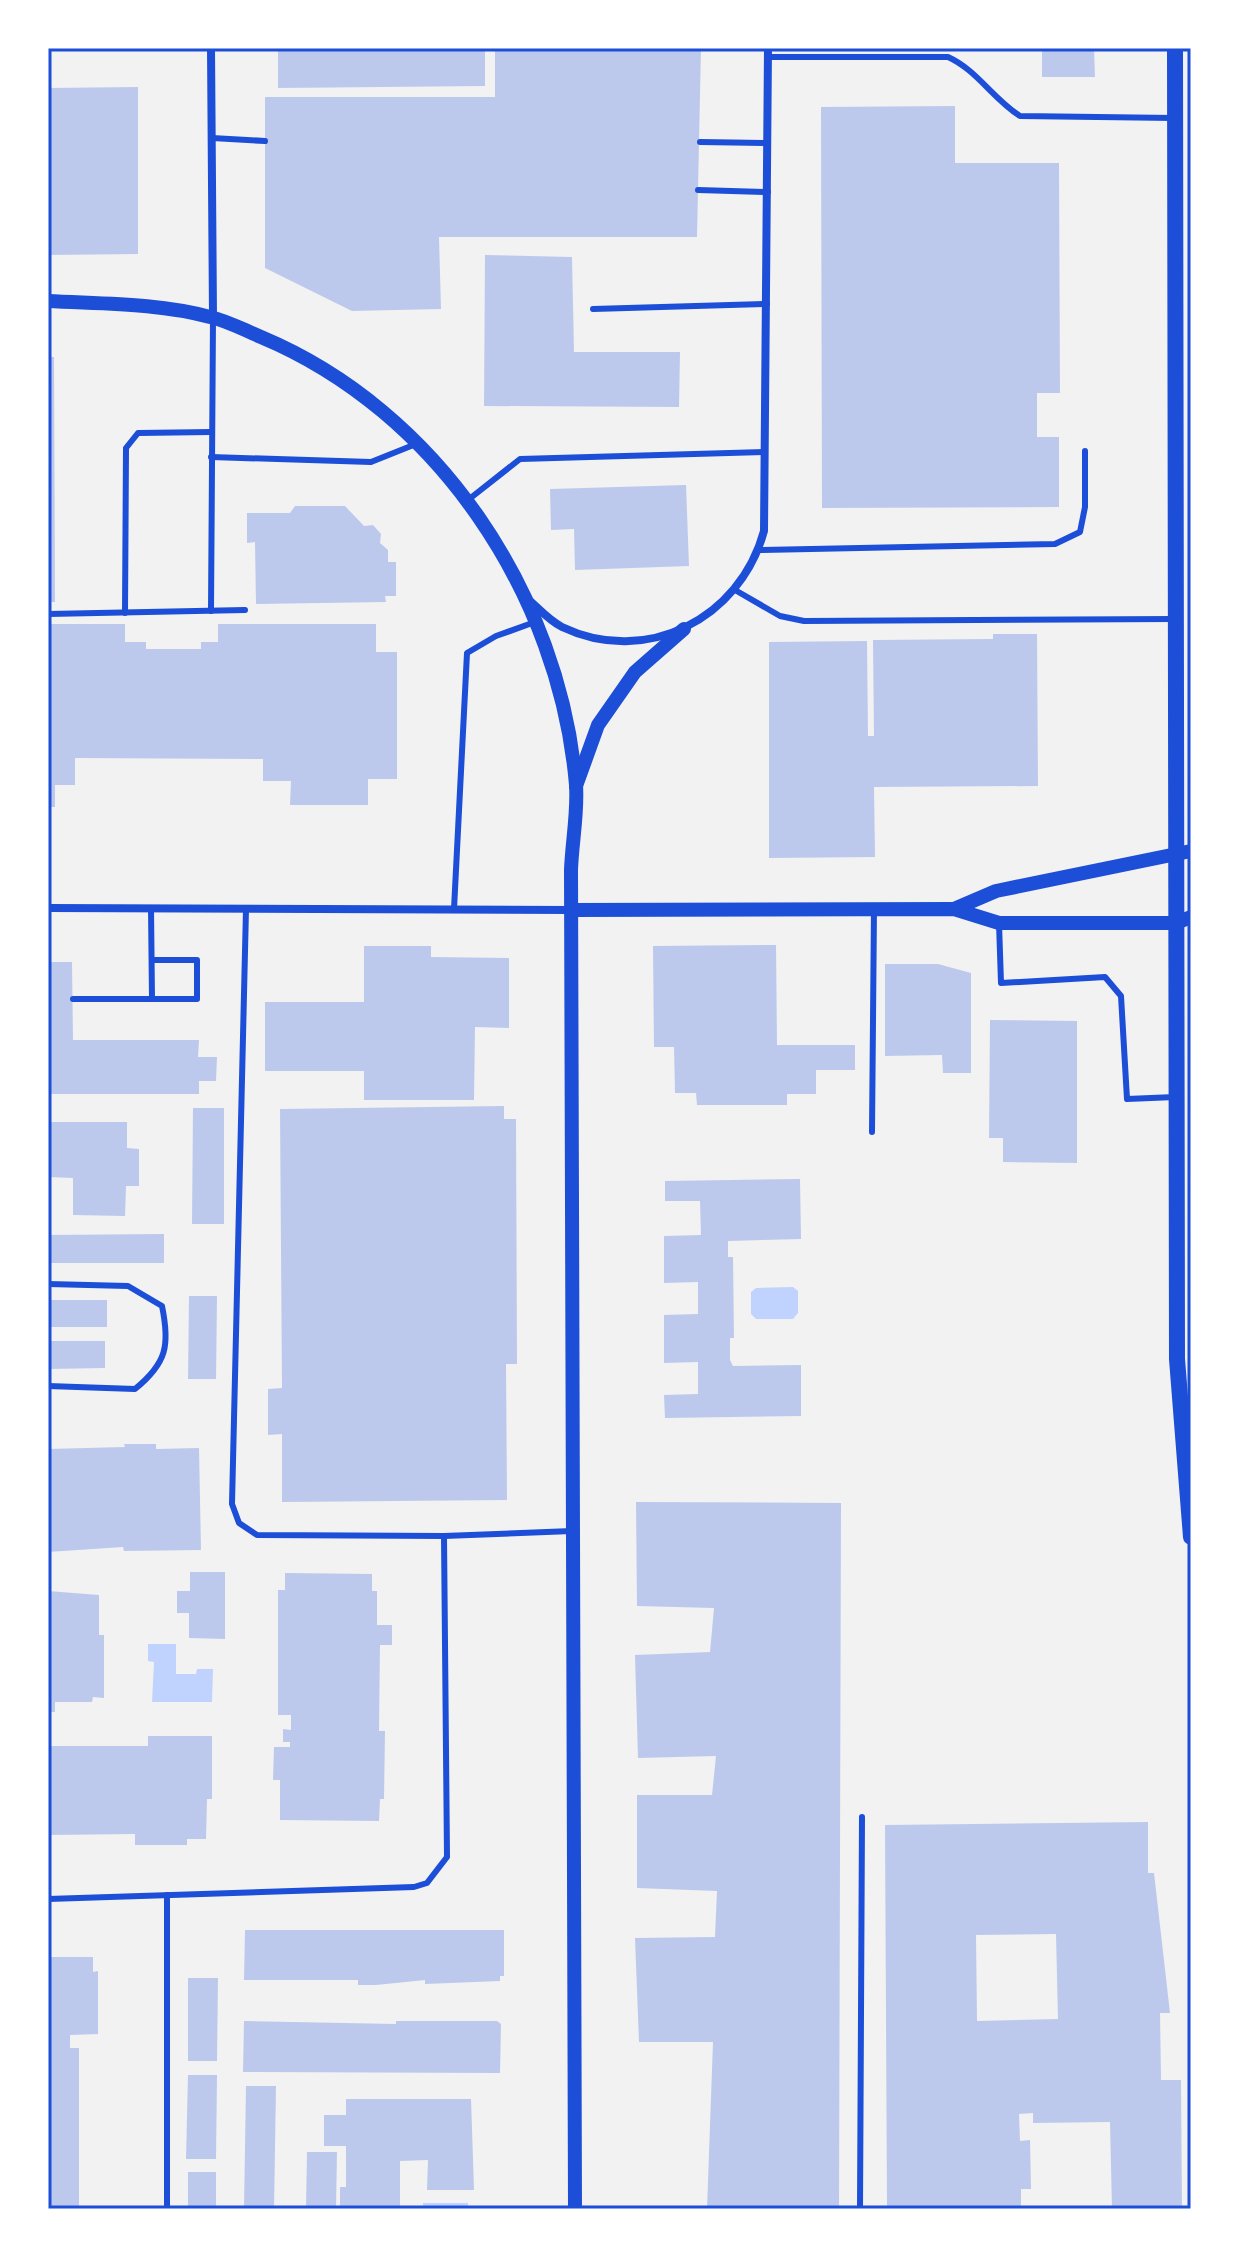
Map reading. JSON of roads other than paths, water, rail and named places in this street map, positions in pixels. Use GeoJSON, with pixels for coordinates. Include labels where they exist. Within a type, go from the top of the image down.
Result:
{"type":"FeatureCollection","features":[{"type":"Feature","properties":{"kind":"main road"},"geometry":{"type":"LineString","coordinates":[[1175,48],[1175,619],[1183,854],[1176,1097],[1177,1359],[1191,1537]]}},
{"type":"Feature","properties":{"kind":"street"},"geometry":{"type":"LineString","coordinates":[[208,49],[213,317]]}},
{"type":"Feature","properties":{"kind":"street"},"geometry":{"type":"LineString","coordinates":[[576,786],[598,725],[627,683],[684,629],[720,606],[735,590],[758,550],[764,531],[768,52]]}},
{"type":"Feature","properties":{"kind":"street"},"geometry":{"type":"LineString","coordinates":[[48,301],[135,305],[213,317],[312,361],[355,388],[416,444],[468,500],[492,533],[527,598],[562,707],[576,786],[571,910],[575,2209]]}},
{"type":"Feature","properties":{"kind":"street"},"geometry":{"type":"LineString","coordinates":[[527,598],[560,626],[601,640],[643,642],[684,629]]}},
{"type":"Feature","properties":{"kind":"street"},"geometry":{"type":"LineString","coordinates":[[954,909],[996,891],[1183,854]]}},
{"type":"Feature","properties":{"kind":"street"},"geometry":{"type":"LineString","coordinates":[[48,908],[874,908],[954,909],[999,923],[1183,920]]}},
{"type":"Feature","properties":{"kind":"lane"},"geometry":{"type":"LineString","coordinates":[[768,52],[948,57],[965,65],[1002,105],[1020,116],[1174,118]]}},
{"type":"Feature","properties":{"kind":"lane"},"geometry":{"type":"LineString","coordinates":[[212,138],[265,141]]}},
{"type":"Feature","properties":{"kind":"lane"},"geometry":{"type":"LineString","coordinates":[[700,142],[768,143]]}},
{"type":"Feature","properties":{"kind":"lane"},"geometry":{"type":"LineString","coordinates":[[698,190],[768,192]]}},
{"type":"Feature","properties":{"kind":"lane"},"geometry":{"type":"LineString","coordinates":[[593,309],[767,304]]}},
{"type":"Feature","properties":{"kind":"lane"},"geometry":{"type":"LineString","coordinates":[[211,611],[213,317]]}},
{"type":"Feature","properties":{"kind":"lane"},"geometry":{"type":"LineString","coordinates":[[125,613],[126,448],[138,433],[211,432]]}},
{"type":"Feature","properties":{"kind":"lane"},"geometry":{"type":"LineString","coordinates":[[211,457],[371,462],[416,444]]}},
{"type":"Feature","properties":{"kind":"lane"},"geometry":{"type":"LineString","coordinates":[[758,550],[1055,544],[1080,532],[1085,507],[1085,451]]}},
{"type":"Feature","properties":{"kind":"lane"},"geometry":{"type":"LineString","coordinates":[[468,500],[520,459],[765,452]]}},
{"type":"Feature","properties":{"kind":"lane"},"geometry":{"type":"LineString","coordinates":[[735,590],[780,616],[804,621],[1175,619]]}},
{"type":"Feature","properties":{"kind":"lane"},"geometry":{"type":"LineString","coordinates":[[48,614],[245,610]]}},
{"type":"Feature","properties":{"kind":"lane"},"geometry":{"type":"LineString","coordinates":[[454,909],[467,653],[496,636],[536,622]]}},
{"type":"Feature","properties":{"kind":"lane"},"geometry":{"type":"LineString","coordinates":[[151,908],[152,999]]}},
{"type":"Feature","properties":{"kind":"lane"},"geometry":{"type":"LineString","coordinates":[[872,1132],[874,908]]}},
{"type":"Feature","properties":{"kind":"lane"},"geometry":{"type":"LineString","coordinates":[[246,909],[232,1504],[239,1523],[257,1535],[444,1536],[575,1531]]}},
{"type":"Feature","properties":{"kind":"lane"},"geometry":{"type":"LineString","coordinates":[[999,923],[1001,983],[1105,977],[1121,996],[1127,1099],[1176,1097]]}},
{"type":"Feature","properties":{"kind":"lane"},"geometry":{"type":"LineString","coordinates":[[73,999],[197,999],[197,960],[152,960]]}},
{"type":"Feature","properties":{"kind":"lane"},"geometry":{"type":"LineString","coordinates":[[48,1284],[128,1286],[162,1306],[168,1338],[156,1372],[135,1389],[48,1386]]}},
{"type":"Feature","properties":{"kind":"lane"},"geometry":{"type":"LineString","coordinates":[[48,1899],[414,1887],[427,1883],[443,1867],[447,1857],[444,1536]]}},
{"type":"Feature","properties":{"kind":"lane"},"geometry":{"type":"LineString","coordinates":[[860,2209],[862,1817]]}},
{"type":"Feature","properties":{"kind":"lane"},"geometry":{"type":"LineString","coordinates":[[167,1895],[167,2209]]}},
{"type":"Feature","properties":{"kind":"water"},"geometry":{"type":"Polygon","coordinates":[[[793,1287],[798,1291],[798,1313],[793,1319],[756,1319],[751,1314],[751,1292],[756,1288],[793,1287]]]}},
{"type":"Feature","properties":{"kind":"water"},"geometry":{"type":"Polygon","coordinates":[[[148,1644],[176,1644],[176,1674],[196,1674],[197,1669],[213,1669],[212,1702],[152,1702],[154,1662],[148,1661],[148,1644]]]}},
{"type":"Feature","properties":{"kind":"water"},"geometry":{"type":"Polygon","coordinates":[[[423,2203],[468,2203],[468,2209],[423,2209],[423,2203]]]}}]}
